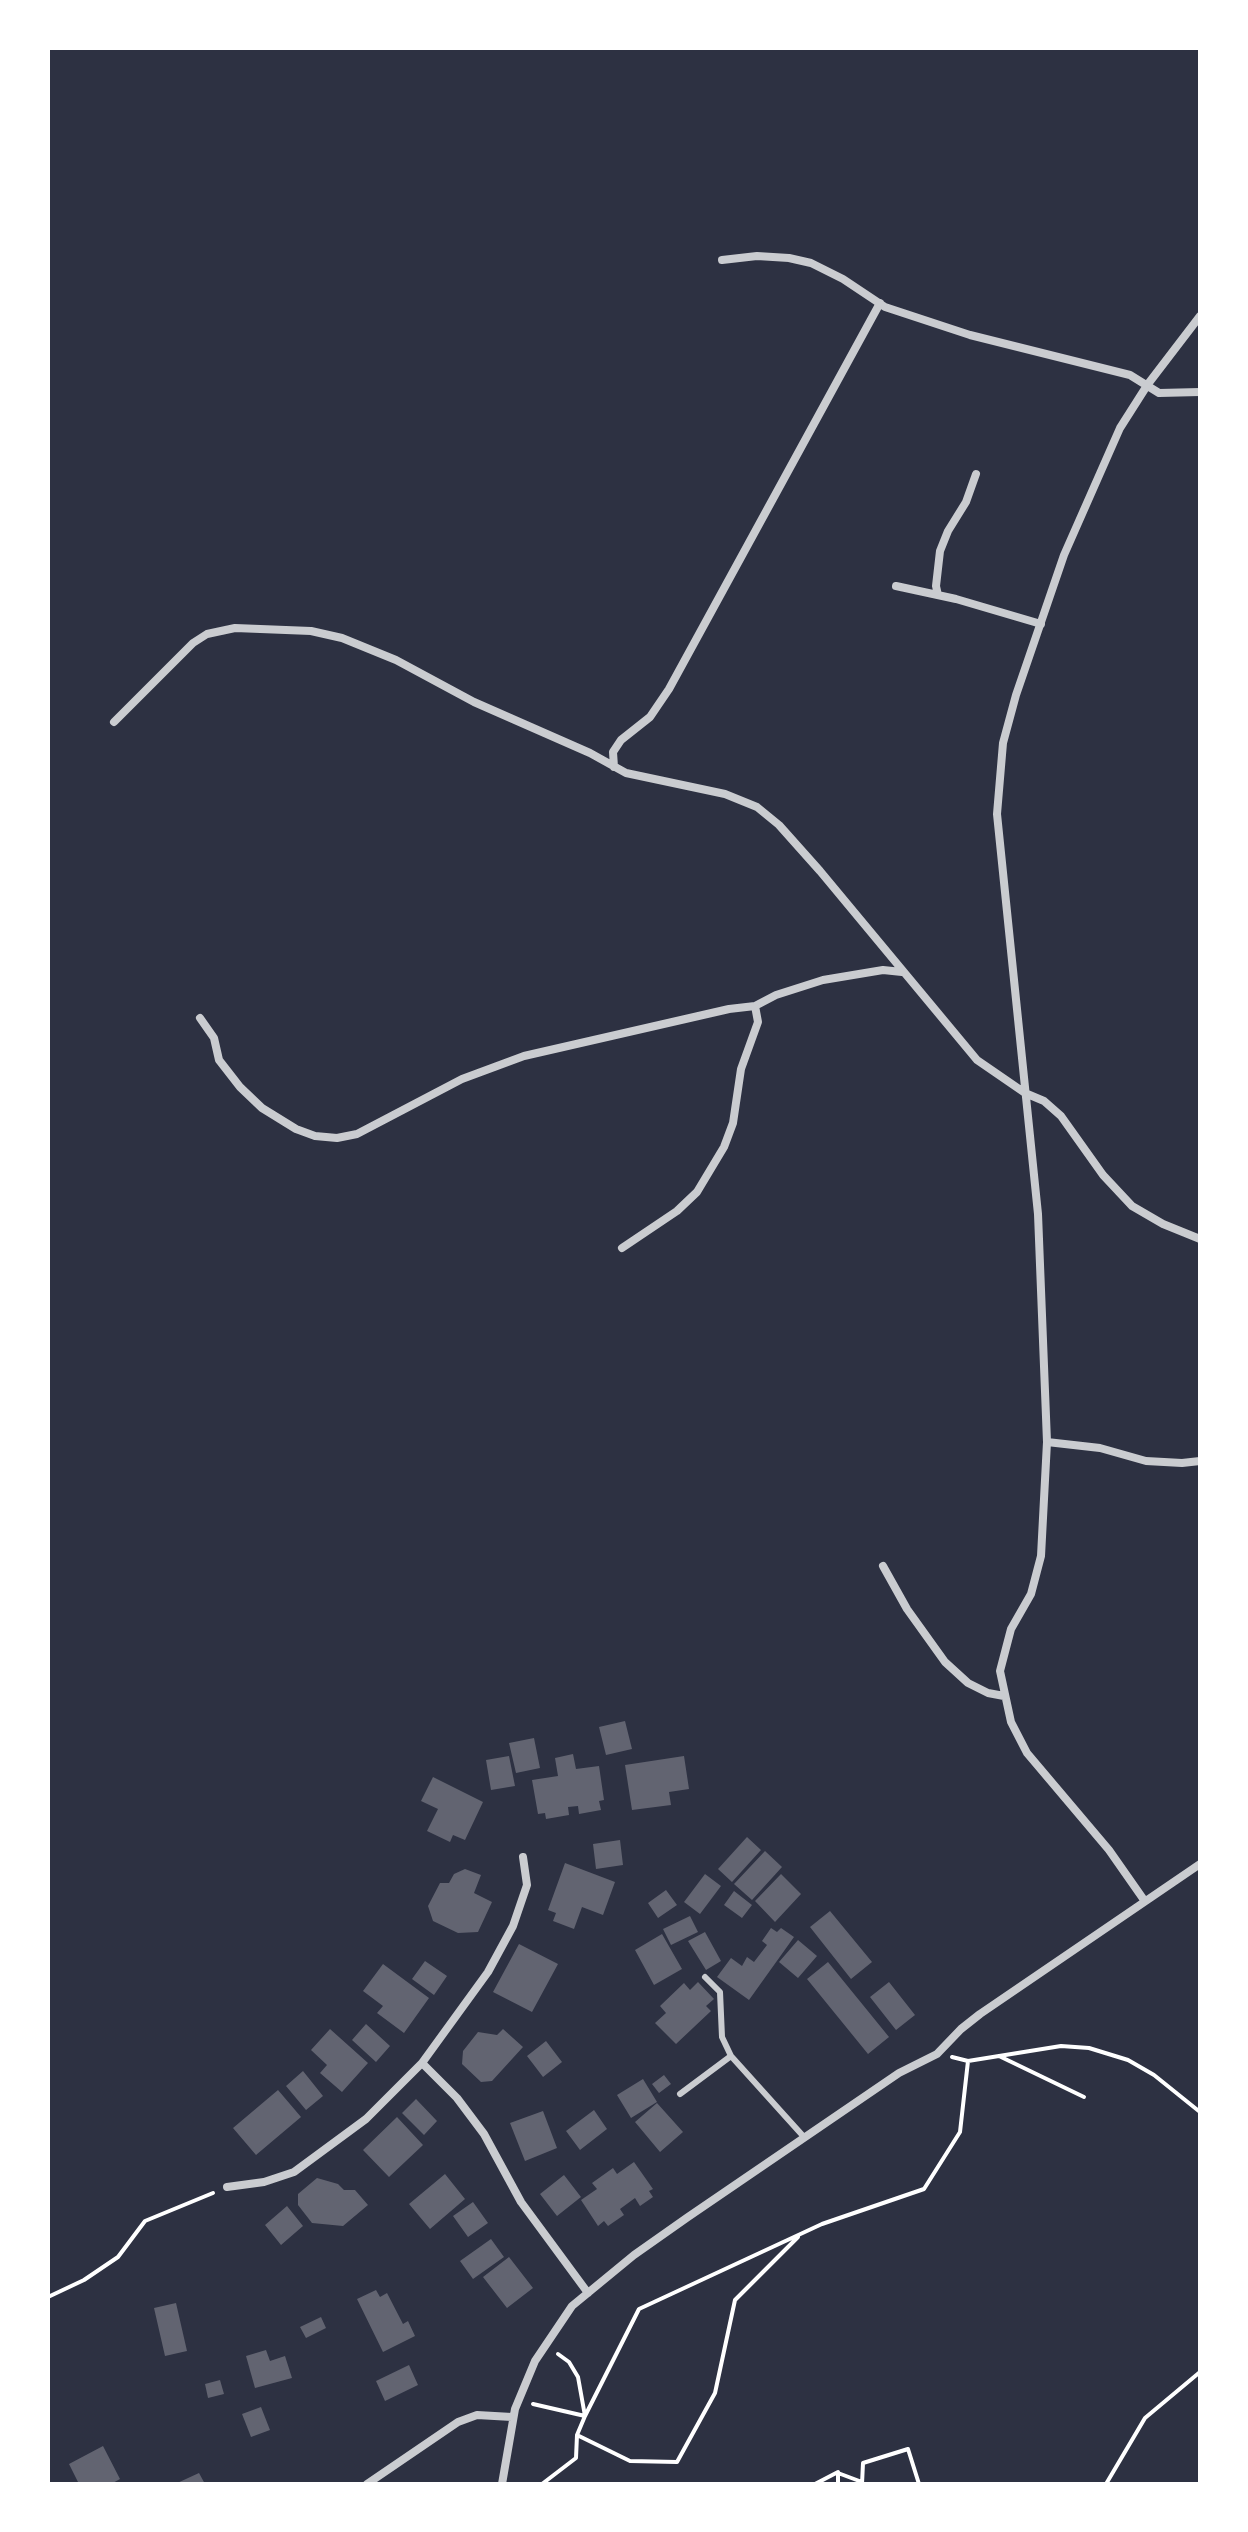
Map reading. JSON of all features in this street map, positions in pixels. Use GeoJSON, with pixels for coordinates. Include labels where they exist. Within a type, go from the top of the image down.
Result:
{"type":"FeatureCollection","features":[{"type":"Feature","properties":{"kind":"street"},"geometry":{"type":"LineString","coordinates":[[722,260],[757,256],[811,263],[880,303],[970,335],[1130,375],[1159,393],[1200,392]]}},
{"type":"Feature","properties":{"kind":"street"},"geometry":{"type":"LineString","coordinates":[[614,767],[613,752],[621,740],[650,717],[669,689],[880,303]]}},
{"type":"Feature","properties":{"kind":"street"},"geometry":{"type":"LineString","coordinates":[[1144,1900],[1109,1850],[1027,1753],[1011,1722],[1000,1671],[1011,1629],[1031,1594],[1041,1556],[1047,1442],[1038,1214],[997,814],[1003,743],[1016,695],[1064,555],[1092,486],[1120,428],[1148,384],[1200,316]]}},
{"type":"Feature","properties":{"kind":"street"},"geometry":{"type":"LineString","coordinates":[[938,595],[936,586],[940,551],[966,502],[976,474]]}},
{"type":"Feature","properties":{"kind":"street"},"geometry":{"type":"LineString","coordinates":[[896,586],[1041,624]]}},
{"type":"Feature","properties":{"kind":"street"},"geometry":{"type":"LineString","coordinates":[[114,722],[193,643],[207,634],[235,628],[311,631],[342,638],[396,660],[474,702],[577,747],[614,767],[647,779],[725,794],[757,807],[779,825],[820,871],[977,1060],[1025,1093],[1044,1101],[1061,1116],[1103,1175],[1132,1206],[1163,1224],[1200,1239]]}},
{"type":"Feature","properties":{"kind":"street"},"geometry":{"type":"LineString","coordinates":[[200,1018],[214,1038],[219,1060],[262,1108],[296,1129],[315,1136],[337,1138],[357,1134],[462,1079],[524,1056],[729,1009],[755,1006],[776,995],[823,980],[883,970],[902,972]]}},
{"type":"Feature","properties":{"kind":"street"},"geometry":{"type":"LineString","coordinates":[[622,1248],[677,1211],[697,1192],[724,1147],[733,1123],[741,1069],[758,1022],[755,1006]]}},
{"type":"Feature","properties":{"kind":"street"},"geometry":{"type":"LineString","coordinates":[[1047,1442],[1100,1448],[1146,1461],[1200,1461]]}},
{"type":"Feature","properties":{"kind":"street"},"geometry":{"type":"LineString","coordinates":[[883,1566],[907,1609],[945,1662],[968,1683],[988,1693],[1004,1696]]}},
{"type":"Feature","properties":{"kind":"street"},"geometry":{"type":"LineString","coordinates":[[227,2187],[264,2182],[294,2172],[366,2119],[422,2063],[488,1972],[513,1926],[527,1885],[523,1857]]}},
{"type":"Feature","properties":{"kind":"street"},"geometry":{"type":"LineString","coordinates":[[502,2484],[514,2413],[535,2361],[572,2306],[634,2255],[899,2073],[937,2054],[980,2014],[1200,1864]]}},
{"type":"Feature","properties":{"kind":"street"},"geometry":{"type":"LineString","coordinates":[[422,2063],[457,2098],[484,2134],[521,2202],[588,2293]]}},
{"type":"Feature","properties":{"kind":"street"},"geometry":{"type":"LineString","coordinates":[[367,2484],[458,2422],[477,2415],[514,2413]]}},
{"type":"Feature","properties":{"kind":"lane"},"geometry":{"type":"LineString","coordinates":[[705,1977],[720,1992],[722,2037],[731,2056],[804,2137]]}},
{"type":"Feature","properties":{"kind":"lane"},"geometry":{"type":"LineString","coordinates":[[680,2094],[731,2056]]}},
{"type":"Feature","properties":{"kind":"path"},"geometry":{"type":"LineString","coordinates":[[937,2054],[968,2061],[1061,2046],[1089,2048],[1128,2060],[1154,2075],[1200,2112]]}},
{"type":"Feature","properties":{"kind":"path"},"geometry":{"type":"LineString","coordinates":[[999,2056],[1084,2097]]}},
{"type":"Feature","properties":{"kind":"path"},"geometry":{"type":"LineString","coordinates":[[542,2484],[576,2458],[577,2435],[585,2416],[639,2309],[803,2233],[924,2189],[960,2132],[968,2061]]}},
{"type":"Feature","properties":{"kind":"path"},"geometry":{"type":"LineString","coordinates":[[48,2297],[84,2280],[118,2257],[145,2221],[227,2187]]}},
{"type":"Feature","properties":{"kind":"path"},"geometry":{"type":"LineString","coordinates":[[577,2435],[630,2461],[677,2462],[715,2393],[735,2300],[803,2233]]}},
{"type":"Feature","properties":{"kind":"path"},"geometry":{"type":"LineString","coordinates":[[544,2349],[569,2362],[578,2377],[585,2416]]}},
{"type":"Feature","properties":{"kind":"path"},"geometry":{"type":"LineString","coordinates":[[1106,2484],[1145,2418],[1200,2372]]}},
{"type":"Feature","properties":{"kind":"path"},"geometry":{"type":"LineString","coordinates":[[514,2413],[531,2403],[585,2416]]}},
{"type":"Feature","properties":{"kind":"path"},"geometry":{"type":"LineString","coordinates":[[838,2472],[862,2483],[863,2463],[908,2449],[919,2484]]}},
{"type":"Feature","properties":{"kind":"path"},"geometry":{"type":"LineString","coordinates":[[815,2484],[838,2472]]}},
{"type":"Feature","properties":{"kind":"path"},"geometry":{"type":"LineString","coordinates":[[838,2472],[838,2484]]}},
{"type":"Feature","properties":{"kind":"building"},"geometry":{"type":"Polygon","coordinates":[[[625,1721],[632,1749],[606,1755],[599,1727],[625,1721]]]}},
{"type":"Feature","properties":{"kind":"building"},"geometry":{"type":"Polygon","coordinates":[[[534,1738],[540,1768],[516,1773],[509,1743],[534,1738]]]}},
{"type":"Feature","properties":{"kind":"building"},"geometry":{"type":"Polygon","coordinates":[[[573,1754],[576,1769],[599,1766],[604,1800],[599,1801],[601,1810],[579,1814],[578,1806],[568,1807],[569,1815],[546,1819],[545,1813],[538,1814],[532,1780],[558,1776],[555,1758],[573,1754]]]}},
{"type":"Feature","properties":{"kind":"building"},"geometry":{"type":"Polygon","coordinates":[[[509,1756],[515,1786],[491,1790],[486,1760],[509,1756]]]}},
{"type":"Feature","properties":{"kind":"building"},"geometry":{"type":"Polygon","coordinates":[[[684,1756],[689,1789],[669,1792],[671,1805],[632,1810],[625,1765],[684,1756]]]}},
{"type":"Feature","properties":{"kind":"building"},"geometry":{"type":"Polygon","coordinates":[[[433,1777],[483,1802],[465,1840],[453,1835],[450,1842],[427,1831],[438,1809],[421,1801],[433,1777]]]}},
{"type":"Feature","properties":{"kind":"building"},"geometry":{"type":"Polygon","coordinates":[[[747,1837],[761,1850],[732,1882],[718,1869],[747,1837]]]}},
{"type":"Feature","properties":{"kind":"building"},"geometry":{"type":"Polygon","coordinates":[[[620,1840],[623,1865],[596,1869],[593,1844],[620,1840]]]}},
{"type":"Feature","properties":{"kind":"building"},"geometry":{"type":"Polygon","coordinates":[[[765,1851],[782,1867],[752,1900],[734,1884],[765,1851]]]}},
{"type":"Feature","properties":{"kind":"building"},"geometry":{"type":"Polygon","coordinates":[[[565,1863],[615,1882],[603,1915],[582,1907],[574,1929],[553,1921],[556,1913],[548,1910],[565,1863]]]}},
{"type":"Feature","properties":{"kind":"building"},"geometry":{"type":"Polygon","coordinates":[[[465,1869],[481,1875],[474,1893],[492,1902],[478,1932],[458,1933],[433,1921],[428,1906],[440,1883],[449,1883],[454,1874],[465,1869]]]}},
{"type":"Feature","properties":{"kind":"building"},"geometry":{"type":"Polygon","coordinates":[[[705,1874],[721,1886],[700,1914],[684,1902],[705,1874]]]}},
{"type":"Feature","properties":{"kind":"building"},"geometry":{"type":"Polygon","coordinates":[[[781,1874],[801,1894],[775,1922],[755,1901],[781,1874]]]}},
{"type":"Feature","properties":{"kind":"building"},"geometry":{"type":"Polygon","coordinates":[[[666,1890],[677,1905],[658,1918],[648,1903],[666,1890]]]}},
{"type":"Feature","properties":{"kind":"building"},"geometry":{"type":"Polygon","coordinates":[[[734,1891],[752,1905],[742,1918],[724,1905],[734,1891]]]}},
{"type":"Feature","properties":{"kind":"building"},"geometry":{"type":"Polygon","coordinates":[[[830,1911],[872,1962],[851,1979],[810,1927],[830,1911]]]}},
{"type":"Feature","properties":{"kind":"building"},"geometry":{"type":"Polygon","coordinates":[[[690,1916],[698,1932],[671,1945],[663,1929],[690,1916]]]}},
{"type":"Feature","properties":{"kind":"building"},"geometry":{"type":"Polygon","coordinates":[[[771,1928],[777,1932],[781,1928],[794,1937],[749,2000],[717,1977],[731,1958],[742,1966],[747,1957],[754,1962],[767,1945],[762,1941],[771,1928]]]}},
{"type":"Feature","properties":{"kind":"building"},"geometry":{"type":"Polygon","coordinates":[[[705,1932],[721,1961],[706,1970],[688,1941],[705,1932]]]}},
{"type":"Feature","properties":{"kind":"building"},"geometry":{"type":"Polygon","coordinates":[[[662,1934],[682,1969],[654,1985],[635,1950],[662,1934]]]}},
{"type":"Feature","properties":{"kind":"building"},"geometry":{"type":"Polygon","coordinates":[[[798,1940],[817,1956],[798,1978],[779,1962],[798,1940]]]}},
{"type":"Feature","properties":{"kind":"building"},"geometry":{"type":"Polygon","coordinates":[[[519,1944],[558,1964],[532,2012],[493,1992],[519,1944]]]}},
{"type":"Feature","properties":{"kind":"building"},"geometry":{"type":"Polygon","coordinates":[[[425,1961],[447,1976],[434,1995],[412,1979],[425,1961]]]}},
{"type":"Feature","properties":{"kind":"building"},"geometry":{"type":"Polygon","coordinates":[[[828,1962],[889,2037],[868,2054],[807,1979],[828,1962]]]}},
{"type":"Feature","properties":{"kind":"building"},"geometry":{"type":"Polygon","coordinates":[[[383,1964],[429,1998],[404,2033],[377,2013],[383,2006],[363,1991],[383,1964]]]}},
{"type":"Feature","properties":{"kind":"building"},"geometry":{"type":"Polygon","coordinates":[[[698,1982],[714,1999],[706,2006],[711,2011],[676,2044],[655,2023],[666,2013],[660,2006],[684,1983],[690,1990],[698,1982]]]}},
{"type":"Feature","properties":{"kind":"building"},"geometry":{"type":"Polygon","coordinates":[[[889,1982],[915,2015],[896,2030],[870,1997],[889,1982]]]}},
{"type":"Feature","properties":{"kind":"building"},"geometry":{"type":"Polygon","coordinates":[[[366,2024],[390,2046],[376,2062],[352,2040],[366,2024]]]}},
{"type":"Feature","properties":{"kind":"building"},"geometry":{"type":"Polygon","coordinates":[[[330,2029],[368,2063],[342,2092],[320,2073],[327,2065],[311,2050],[330,2029]]]}},
{"type":"Feature","properties":{"kind":"building"},"geometry":{"type":"Polygon","coordinates":[[[503,2029],[523,2047],[492,2081],[481,2082],[462,2064],[463,2051],[478,2032],[497,2035],[503,2029]]]}},
{"type":"Feature","properties":{"kind":"building"},"geometry":{"type":"Polygon","coordinates":[[[546,2041],[562,2062],[543,2077],[527,2056],[546,2041]]]}},
{"type":"Feature","properties":{"kind":"building"},"geometry":{"type":"Polygon","coordinates":[[[303,2071],[323,2096],[306,2110],[286,2086],[303,2071]]]}},
{"type":"Feature","properties":{"kind":"building"},"geometry":{"type":"Polygon","coordinates":[[[664,2075],[671,2084],[659,2093],[652,2084],[664,2075]]]}},
{"type":"Feature","properties":{"kind":"building"},"geometry":{"type":"Polygon","coordinates":[[[643,2079],[657,2102],[631,2118],[617,2095],[643,2079]]]}},
{"type":"Feature","properties":{"kind":"building"},"geometry":{"type":"Polygon","coordinates":[[[278,2090],[301,2117],[256,2155],[233,2128],[278,2090]]]}},
{"type":"Feature","properties":{"kind":"building"},"geometry":{"type":"Polygon","coordinates":[[[416,2099],[437,2121],[424,2135],[402,2113],[416,2099]]]}},
{"type":"Feature","properties":{"kind":"building"},"geometry":{"type":"Polygon","coordinates":[[[657,2103],[683,2132],[660,2152],[635,2122],[657,2103]]]}},
{"type":"Feature","properties":{"kind":"building"},"geometry":{"type":"Polygon","coordinates":[[[594,2110],[607,2129],[580,2150],[566,2131],[594,2110]]]}},
{"type":"Feature","properties":{"kind":"building"},"geometry":{"type":"Polygon","coordinates":[[[543,2111],[557,2148],[525,2161],[510,2123],[543,2111]]]}},
{"type":"Feature","properties":{"kind":"building"},"geometry":{"type":"Polygon","coordinates":[[[397,2117],[423,2145],[389,2177],[363,2150],[397,2117]]]}},
{"type":"Feature","properties":{"kind":"building"},"geometry":{"type":"Polygon","coordinates":[[[634,2162],[653,2189],[649,2191],[653,2197],[640,2206],[635,2198],[620,2209],[624,2215],[608,2226],[604,2221],[598,2226],[581,2200],[597,2189],[592,2183],[613,2168],[617,2174],[634,2162]]]}},
{"type":"Feature","properties":{"kind":"building"},"geometry":{"type":"Polygon","coordinates":[[[445,2174],[465,2199],[430,2229],[409,2204],[445,2174]]]}},
{"type":"Feature","properties":{"kind":"building"},"geometry":{"type":"Polygon","coordinates":[[[564,2175],[581,2197],[557,2216],[540,2194],[564,2175]]]}},
{"type":"Feature","properties":{"kind":"building"},"geometry":{"type":"Polygon","coordinates":[[[317,2178],[338,2184],[344,2190],[355,2190],[368,2205],[343,2226],[312,2223],[298,2205],[298,2194],[317,2178]]]}},
{"type":"Feature","properties":{"kind":"building"},"geometry":{"type":"Polygon","coordinates":[[[473,2202],[488,2223],[468,2237],[453,2216],[473,2202]]]}},
{"type":"Feature","properties":{"kind":"building"},"geometry":{"type":"Polygon","coordinates":[[[287,2206],[303,2226],[281,2245],[265,2225],[287,2206]]]}},
{"type":"Feature","properties":{"kind":"building"},"geometry":{"type":"Polygon","coordinates":[[[491,2239],[504,2257],[473,2279],[460,2261],[491,2239]]]}},
{"type":"Feature","properties":{"kind":"building"},"geometry":{"type":"Polygon","coordinates":[[[509,2257],[533,2288],[507,2308],[483,2277],[509,2257]]]}},
{"type":"Feature","properties":{"kind":"building"},"geometry":{"type":"Polygon","coordinates":[[[376,2290],[380,2297],[387,2293],[403,2324],[408,2321],[415,2336],[383,2352],[357,2299],[376,2290]]]}},
{"type":"Feature","properties":{"kind":"building"},"geometry":{"type":"Polygon","coordinates":[[[176,2303],[187,2351],[165,2356],[154,2308],[176,2303]]]}},
{"type":"Feature","properties":{"kind":"building"},"geometry":{"type":"Polygon","coordinates":[[[321,2317],[326,2328],[306,2338],[300,2327],[321,2317]]]}},
{"type":"Feature","properties":{"kind":"building"},"geometry":{"type":"Polygon","coordinates":[[[266,2350],[270,2361],[285,2356],[292,2378],[255,2388],[246,2356],[266,2350]]]}},
{"type":"Feature","properties":{"kind":"building"},"geometry":{"type":"Polygon","coordinates":[[[409,2365],[418,2385],[385,2401],[376,2381],[409,2365]]]}},
{"type":"Feature","properties":{"kind":"building"},"geometry":{"type":"Polygon","coordinates":[[[220,2380],[224,2394],[208,2398],[205,2384],[220,2380]]]}},
{"type":"Feature","properties":{"kind":"building"},"geometry":{"type":"Polygon","coordinates":[[[261,2407],[270,2430],[251,2437],[242,2414],[261,2407]]]}},
{"type":"Feature","properties":{"kind":"building"},"geometry":{"type":"Polygon","coordinates":[[[103,2446],[120,2479],[111,2484],[79,2484],[69,2464],[103,2446]]]}},
{"type":"Feature","properties":{"kind":"building"},"geometry":{"type":"Polygon","coordinates":[[[199,2473],[205,2484],[175,2484],[199,2473]]]}}]}
